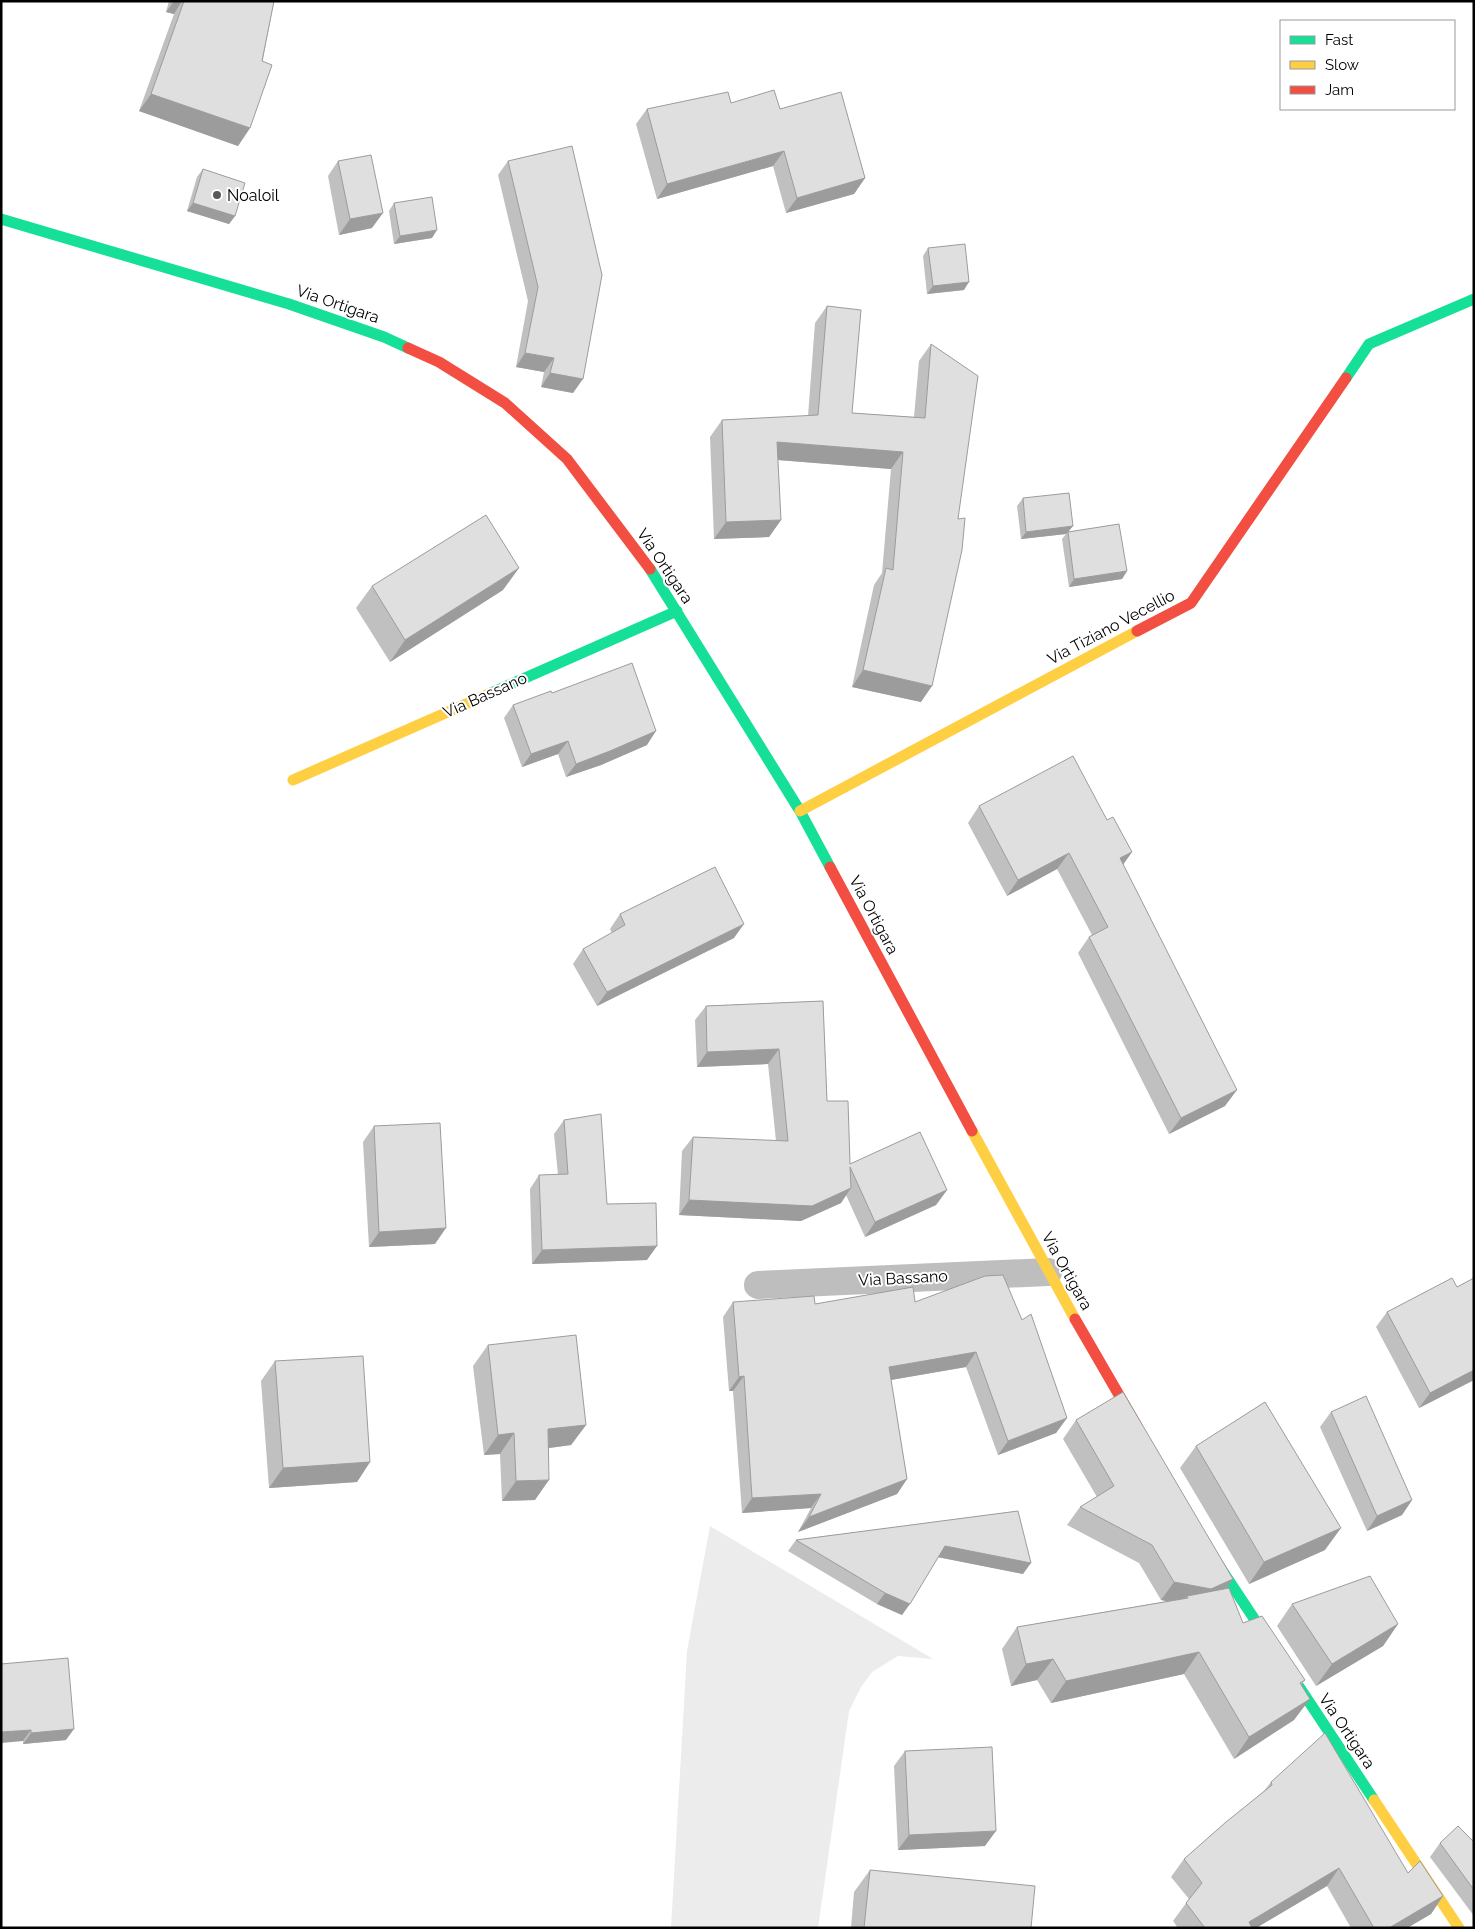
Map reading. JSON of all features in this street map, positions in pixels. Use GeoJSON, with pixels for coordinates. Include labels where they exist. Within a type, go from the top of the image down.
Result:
{"type":"FeatureCollection","features":[{"type":"Feature","properties":{"kind":"street","name":"Via Ortigara"},"geometry":{"type":"LineString","coordinates":[[1,219],[289,304],[384,337],[439,362],[505,403],[566,459],[654,574],[800,811],[1048,1272],[1142,1434]]}},
{"type":"Feature","properties":{"kind":"street","name":"Via Tiziano Vecellio"},"geometry":{"type":"LineString","coordinates":[[800,811],[1191,603],[1369,344],[1474,299]]}},
{"type":"Feature","properties":{"kind":"street","name":"Via Bassano"},"geometry":{"type":"LineString","coordinates":[[293,780],[677,611]]}},
{"type":"Feature","properties":{"kind":"street","name":"Via Bassano"},"geometry":{"type":"LineString","coordinates":[[758,1285],[1048,1272]]}},
{"type":"Feature","properties":{"kind":"street","name":"Via Ortigara"},"geometry":{"type":"LineString","coordinates":[[1206,1544],[1226,1578],[1460,1928]]}},
{"type":"Feature","properties":{"kind":"shaded area"},"geometry":{"type":"Polygon","coordinates":[[[710,1526],[933,1659],[898,1656],[872,1672],[861,1687],[849,1711],[818,1928],[671,1928],[687,1651],[710,1526]]]}},
{"type":"Feature","properties":{"kind":"building"},"geometry":{"type":"Polygon","coordinates":[[[184,1],[274,1],[262,61],[272,65],[250,128],[151,94],[184,1]]]}},
{"type":"Feature","properties":{"kind":"building"},"geometry":{"type":"Polygon","coordinates":[[[774,90],[780,109],[841,92],[865,178],[797,198],[784,151],[667,184],[647,109],[728,92],[731,103],[774,90]]]}},
{"type":"Feature","properties":{"kind":"building"},"geometry":{"type":"Polygon","coordinates":[[[572,146],[602,275],[583,379],[550,373],[554,358],[525,353],[538,287],[508,161],[572,146]]]}},
{"type":"Feature","properties":{"kind":"building"},"geometry":{"type":"Polygon","coordinates":[[[371,155],[383,213],[350,219],[338,161],[371,155]]]}},
{"type":"Feature","properties":{"kind":"building"},"geometry":{"type":"Polygon","coordinates":[[[203,169],[245,183],[235,216],[193,203],[203,169]]]}},
{"type":"Feature","properties":{"kind":"building"},"geometry":{"type":"Polygon","coordinates":[[[432,197],[437,230],[400,236],[394,203],[432,197]]]}},
{"type":"Feature","properties":{"kind":"building"},"geometry":{"type":"Polygon","coordinates":[[[965,244],[969,282],[933,286],[928,248],[965,244]]]}},
{"type":"Feature","properties":{"kind":"building"},"geometry":{"type":"Polygon","coordinates":[[[827,306],[861,310],[852,413],[925,418],[931,344],[978,376],[958,519],[965,518],[962,550],[932,686],[863,670],[886,568],[893,570],[903,452],[777,442],[781,520],[726,522],[722,420],[818,415],[827,306]]]}},
{"type":"Feature","properties":{"kind":"building"},"geometry":{"type":"Polygon","coordinates":[[[1069,493],[1073,526],[1026,532],[1023,498],[1069,493]]]}},
{"type":"Feature","properties":{"kind":"building"},"geometry":{"type":"Polygon","coordinates":[[[486,515],[519,568],[405,640],[372,586],[486,515]]]}},
{"type":"Feature","properties":{"kind":"building"},"geometry":{"type":"Polygon","coordinates":[[[1119,524],[1127,571],[1074,579],[1068,532],[1119,524]]]}},
{"type":"Feature","properties":{"kind":"building"},"geometry":{"type":"Polygon","coordinates":[[[632,663],[656,731],[576,764],[568,741],[531,754],[513,705],[551,691],[552,693],[632,663]]]}},
{"type":"Feature","properties":{"kind":"building"},"geometry":{"type":"Polygon","coordinates":[[[1073,756],[1107,820],[1113,817],[1132,852],[1120,858],[1237,1090],[1181,1118],[1089,937],[1108,927],[1069,853],[1018,880],[979,806],[1073,756]]]}},
{"type":"Feature","properties":{"kind":"building"},"geometry":{"type":"Polygon","coordinates":[[[715,867],[744,924],[607,992],[583,949],[625,925],[620,914],[715,867]]]}},
{"type":"Feature","properties":{"kind":"building"},"geometry":{"type":"Polygon","coordinates":[[[823,1001],[827,1101],[848,1101],[850,1164],[920,1132],[947,1190],[875,1222],[850,1167],[851,1188],[812,1206],[689,1200],[693,1137],[788,1141],[779,1049],[707,1052],[706,1006],[823,1001]]]}},
{"type":"Feature","properties":{"kind":"building"},"geometry":{"type":"Polygon","coordinates":[[[601,1114],[607,1204],[656,1203],[657,1246],[542,1250],[539,1175],[568,1174],[564,1120],[601,1114]]]}},
{"type":"Feature","properties":{"kind":"building"},"geometry":{"type":"Polygon","coordinates":[[[440,1123],[446,1228],[379,1232],[374,1126],[440,1123]]]}},
{"type":"Feature","properties":{"kind":"building"},"geometry":{"type":"Polygon","coordinates":[[[1003,1275],[1022,1320],[1031,1314],[1067,1418],[1008,1441],[976,1352],[889,1367],[907,1479],[809,1517],[821,1494],[752,1498],[744,1376],[739,1377],[733,1302],[814,1296],[815,1304],[913,1287],[915,1302],[985,1276],[1003,1275]]]}},
{"type":"Feature","properties":{"kind":"building"},"geometry":{"type":"Polygon","coordinates":[[[1452,1278],[1457,1287],[1474,1278],[1474,1370],[1430,1393],[1387,1312],[1452,1278]]]}},
{"type":"Feature","properties":{"kind":"building"},"geometry":{"type":"Polygon","coordinates":[[[576,1335],[586,1425],[548,1429],[549,1480],[516,1481],[514,1433],[498,1435],[488,1345],[576,1335]]]}},
{"type":"Feature","properties":{"kind":"building"},"geometry":{"type":"Polygon","coordinates":[[[363,1356],[370,1462],[283,1468],[275,1361],[363,1356]]]}},
{"type":"Feature","properties":{"kind":"building"},"geometry":{"type":"Polygon","coordinates":[[[1123,1392],[1233,1579],[1211,1589],[1174,1582],[1152,1545],[1080,1507],[1114,1486],[1076,1420],[1123,1392]]]}},
{"type":"Feature","properties":{"kind":"building"},"geometry":{"type":"Polygon","coordinates":[[[1366,1396],[1412,1500],[1377,1516],[1331,1412],[1366,1396]]]}},
{"type":"Feature","properties":{"kind":"building"},"geometry":{"type":"Polygon","coordinates":[[[1265,1402],[1341,1528],[1264,1562],[1196,1446],[1265,1402]]]}},
{"type":"Feature","properties":{"kind":"building"},"geometry":{"type":"Polygon","coordinates":[[[1018,1511],[1031,1563],[945,1546],[910,1604],[885,1593],[796,1540],[1018,1511]]]}},
{"type":"Feature","properties":{"kind":"building"},"geometry":{"type":"Polygon","coordinates":[[[1370,1576],[1398,1624],[1332,1664],[1292,1604],[1370,1576]]]}},
{"type":"Feature","properties":{"kind":"building"},"geometry":{"type":"Polygon","coordinates":[[[1229,1588],[1243,1623],[1262,1616],[1305,1680],[1300,1683],[1310,1699],[1249,1737],[1199,1652],[1066,1681],[1053,1659],[1026,1664],[1017,1627],[1188,1598],[1187,1596],[1229,1588]]]}},
{"type":"Feature","properties":{"kind":"building"},"geometry":{"type":"Polygon","coordinates":[[[68,1658],[74,1729],[31,1733],[31,1730],[1,1732],[1,1664],[68,1658]]]}},
{"type":"Feature","properties":{"kind":"building"},"geometry":{"type":"Polygon","coordinates":[[[1325,1733],[1408,1873],[1420,1861],[1443,1896],[1389,1928],[1374,1928],[1339,1868],[1249,1922],[1252,1928],[1205,1928],[1186,1903],[1202,1883],[1184,1859],[1272,1785],[1271,1782],[1325,1733]]]}},
{"type":"Feature","properties":{"kind":"building"},"geometry":{"type":"Polygon","coordinates":[[[992,1747],[996,1831],[909,1835],[905,1751],[992,1747]]]}},
{"type":"Feature","properties":{"kind":"building"},"geometry":{"type":"Polygon","coordinates":[[[1458,1826],[1474,1842],[1474,1890],[1440,1843],[1458,1826]]]}},
{"type":"Feature","properties":{"kind":"building"},"geometry":{"type":"Polygon","coordinates":[[[870,1870],[1035,1886],[1031,1928],[864,1928],[870,1870]]]}},
{"type":"Feature","properties":{"kind":"traffic: fast"},"geometry":{"type":"LineString","coordinates":[[1,219],[289,304],[384,337],[408,348]]}},
{"type":"Feature","properties":{"kind":"traffic: fast"},"geometry":{"type":"LineString","coordinates":[[1346,378],[1369,344],[1474,299]]}},
{"type":"Feature","properties":{"kind":"traffic: fast"},"geometry":{"type":"LineString","coordinates":[[650,569],[800,811],[830,867]]}},
{"type":"Feature","properties":{"kind":"traffic: fast"},"geometry":{"type":"LineString","coordinates":[[491,693],[677,611]]}},
{"type":"Feature","properties":{"kind":"traffic: fast"},"geometry":{"type":"LineString","coordinates":[[1210,1552],[1374,1800]]}},
{"type":"Feature","properties":{"kind":"traffic: slow"},"geometry":{"type":"LineString","coordinates":[[800,811],[1137,631]]}},
{"type":"Feature","properties":{"kind":"traffic: slow"},"geometry":{"type":"LineString","coordinates":[[293,780],[491,693]]}},
{"type":"Feature","properties":{"kind":"traffic: slow"},"geometry":{"type":"LineString","coordinates":[[972,1131],[1075,1319]]}},
{"type":"Feature","properties":{"kind":"traffic: slow"},"geometry":{"type":"LineString","coordinates":[[1374,1800],[1459,1928]]}},
{"type":"Feature","properties":{"kind":"traffic: jam"},"geometry":{"type":"LineString","coordinates":[[408,348],[439,362],[505,403],[567,459],[650,569]]}},
{"type":"Feature","properties":{"kind":"traffic: jam"},"geometry":{"type":"LineString","coordinates":[[1137,631],[1191,603],[1346,378]]}},
{"type":"Feature","properties":{"kind":"traffic: jam"},"geometry":{"type":"LineString","coordinates":[[830,867],[972,1131]]}},
{"type":"Feature","properties":{"kind":"traffic: jam"},"geometry":{"type":"LineString","coordinates":[[1075,1319],[1137,1426]]}},
{"type":"Feature","properties":{"kind":"place","name":"Noaloil"},"geometry":{"type":"Point","coordinates":[217,195]}}]}
